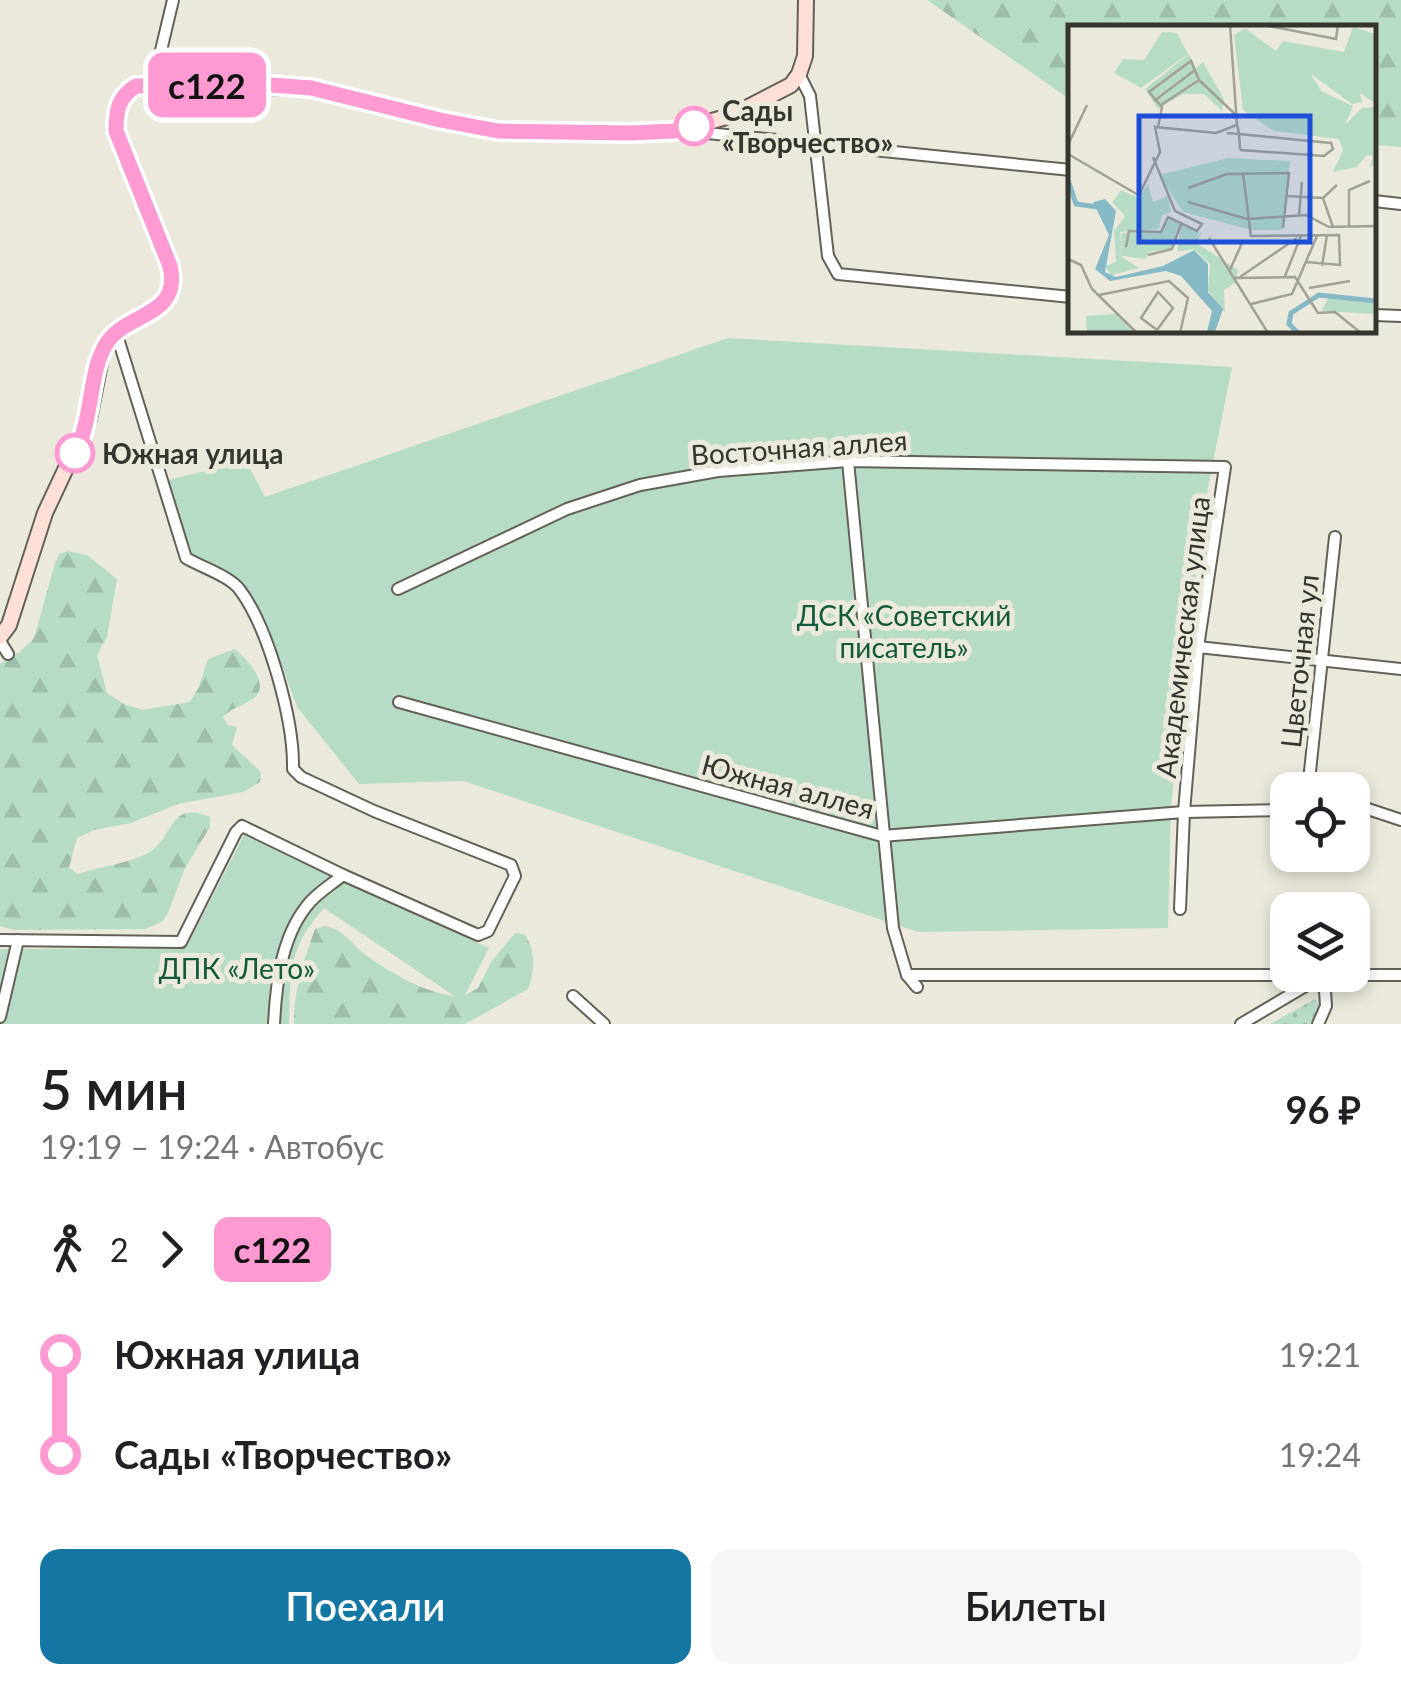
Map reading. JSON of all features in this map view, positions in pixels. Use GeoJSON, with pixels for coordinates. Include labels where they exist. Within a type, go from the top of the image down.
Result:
{"type":"FeatureCollection","features":[{"type":"Feature","properties":{"kind":"street"},"geometry":{"type":"LineString","coordinates":[[153,84],[173,0]]}},
{"type":"Feature","properties":{"kind":"street"},"geometry":{"type":"LineString","coordinates":[[681,130],[733,114],[779,93],[799,74],[804,56],[804,2]]}},
{"type":"Feature","properties":{"kind":"street"},"geometry":{"type":"LineString","coordinates":[[799,74],[810,96],[828,256],[838,274],[1068,296]]}},
{"type":"Feature","properties":{"kind":"street"},"geometry":{"type":"LineString","coordinates":[[8,654],[0,639],[9,626],[45,513],[82,440],[100,358],[116,332],[163,304],[170,290],[170,266],[116,131],[117,108],[136,86],[311,88],[498,131],[681,130],[1068,170]]}},
{"type":"Feature","properties":{"kind":"street"},"geometry":{"type":"LineString","coordinates":[[1376,201],[1401,204]]}},
{"type":"Feature","properties":{"kind":"street"},"geometry":{"type":"LineString","coordinates":[[1376,315],[1401,316]]}},
{"type":"Feature","properties":{"kind":"street"},"geometry":{"type":"LineString","coordinates":[[0,940],[181,942],[242,826],[478,935],[488,932],[515,876],[511,866],[300,777],[293,769],[291,730],[280,684],[238,587],[186,558],[116,332]]}},
{"type":"Feature","properties":{"kind":"street"},"geometry":{"type":"LineString","coordinates":[[848,461],[893,928],[907,975],[917,987]]}},
{"type":"Feature","properties":{"kind":"street","name":"Восточная аллея"},"geometry":{"type":"LineString","coordinates":[[398,588],[567,509],[640,485],[718,470],[848,461],[1225,466]]}},
{"type":"Feature","properties":{"kind":"street","name":"Академическая улица"},"geometry":{"type":"LineString","coordinates":[[1180,908],[1180,812],[1198,647],[1225,466]]}},
{"type":"Feature","properties":{"kind":"street","name":"Цветочная ул"},"geometry":{"type":"LineString","coordinates":[[1310,772],[1336,537]]}},
{"type":"Feature","properties":{"kind":"street"},"geometry":{"type":"LineString","coordinates":[[1198,647],[1401,669]]}},
{"type":"Feature","properties":{"kind":"street","name":"Южная аллея"},"geometry":{"type":"LineString","coordinates":[[399,702],[882,836],[1180,812],[1270,810]]}},
{"type":"Feature","properties":{"kind":"street"},"geometry":{"type":"LineString","coordinates":[[1370,810],[1401,820]]}},
{"type":"Feature","properties":{"kind":"street"},"geometry":{"type":"LineString","coordinates":[[274,1024],[280,968],[295,924],[308,904],[343,875]]}},
{"type":"Feature","properties":{"kind":"street"},"geometry":{"type":"LineString","coordinates":[[0,1017],[18,940]]}},
{"type":"Feature","properties":{"kind":"street"},"geometry":{"type":"LineString","coordinates":[[907,975],[1270,975]]}},
{"type":"Feature","properties":{"kind":"street"},"geometry":{"type":"LineString","coordinates":[[1370,975],[1401,975]]}},
{"type":"Feature","properties":{"kind":"street"},"geometry":{"type":"LineString","coordinates":[[1241,1024],[1295,992]]}},
{"type":"Feature","properties":{"kind":"street"},"geometry":{"type":"LineString","coordinates":[[1318,1024],[1326,1006],[1325,992]]}},
{"type":"Feature","properties":{"kind":"street"},"geometry":{"type":"LineString","coordinates":[[573,996],[604,1024]]}},
{"type":"Feature","properties":{"kind":"green space"},"geometry":{"type":"Polygon","coordinates":[[[927,0],[1401,0],[1401,147],[1376,145],[1376,25],[1068,25],[1068,98],[927,0]]]}},
{"type":"Feature","properties":{"kind":"green space","name":"ДСК «Советский писатель»"},"geometry":{"type":"Polygon","coordinates":[[[728,338],[1232,367],[1202,518],[1171,806],[1168,928],[918,932],[463,781],[359,784],[297,707],[273,641],[248,590],[234,576],[191,556],[168,480],[246,461],[265,497],[728,338]]]}},
{"type":"Feature","properties":{"kind":"green space"},"geometry":{"type":"Polygon","coordinates":[[[68,551],[87,555],[117,579],[107,637],[97,655],[107,693],[143,710],[190,702],[208,659],[235,649],[259,680],[260,687],[253,699],[223,717],[228,725],[237,727],[232,745],[261,772],[260,782],[243,792],[178,804],[131,823],[94,830],[77,838],[69,868],[78,874],[148,853],[173,823],[187,813],[210,817],[210,827],[185,868],[168,913],[163,921],[146,929],[14,930],[0,926],[0,664],[34,638],[55,563],[59,554],[68,551]]]}},
{"type":"Feature","properties":{"kind":"green space","name":"ДПК «Лето»"},"geometry":{"type":"Polygon","coordinates":[[[244,835],[489,948],[462,1001],[324,908],[303,936],[293,962],[289,1024],[0,1024],[0,949],[186,948],[244,835]]]}},
{"type":"Feature","properties":{"kind":"green space"},"geometry":{"type":"Polygon","coordinates":[[[324,926],[341,932],[362,952],[409,982],[462,997],[478,988],[491,962],[515,933],[524,934],[532,953],[528,989],[465,1024],[294,1024],[303,964],[315,929],[324,926]]]}},
{"type":"Feature","properties":{"kind":"green space"},"geometry":{"type":"Polygon","coordinates":[[[1315,999],[1321,1007],[1313,1024],[1270,1024],[1315,999]]]}},
{"type":"Feature","properties":{"kind":"bus line","name":"с122"},"geometry":{"type":"LineString","coordinates":[[75,453],[89,420],[104,348],[116,332],[163,304],[170,290],[170,266],[116,131],[117,108],[136,86],[311,88],[498,131],[631,133],[694,126]]}},
{"type":"Feature","properties":{"kind":"place","name":"Сады «Творчество»"},"geometry":{"type":"Point","coordinates":[694,126]}},
{"type":"Feature","properties":{"kind":"place","name":"Южная улица"},"geometry":{"type":"Point","coordinates":[75,453]}}]}
